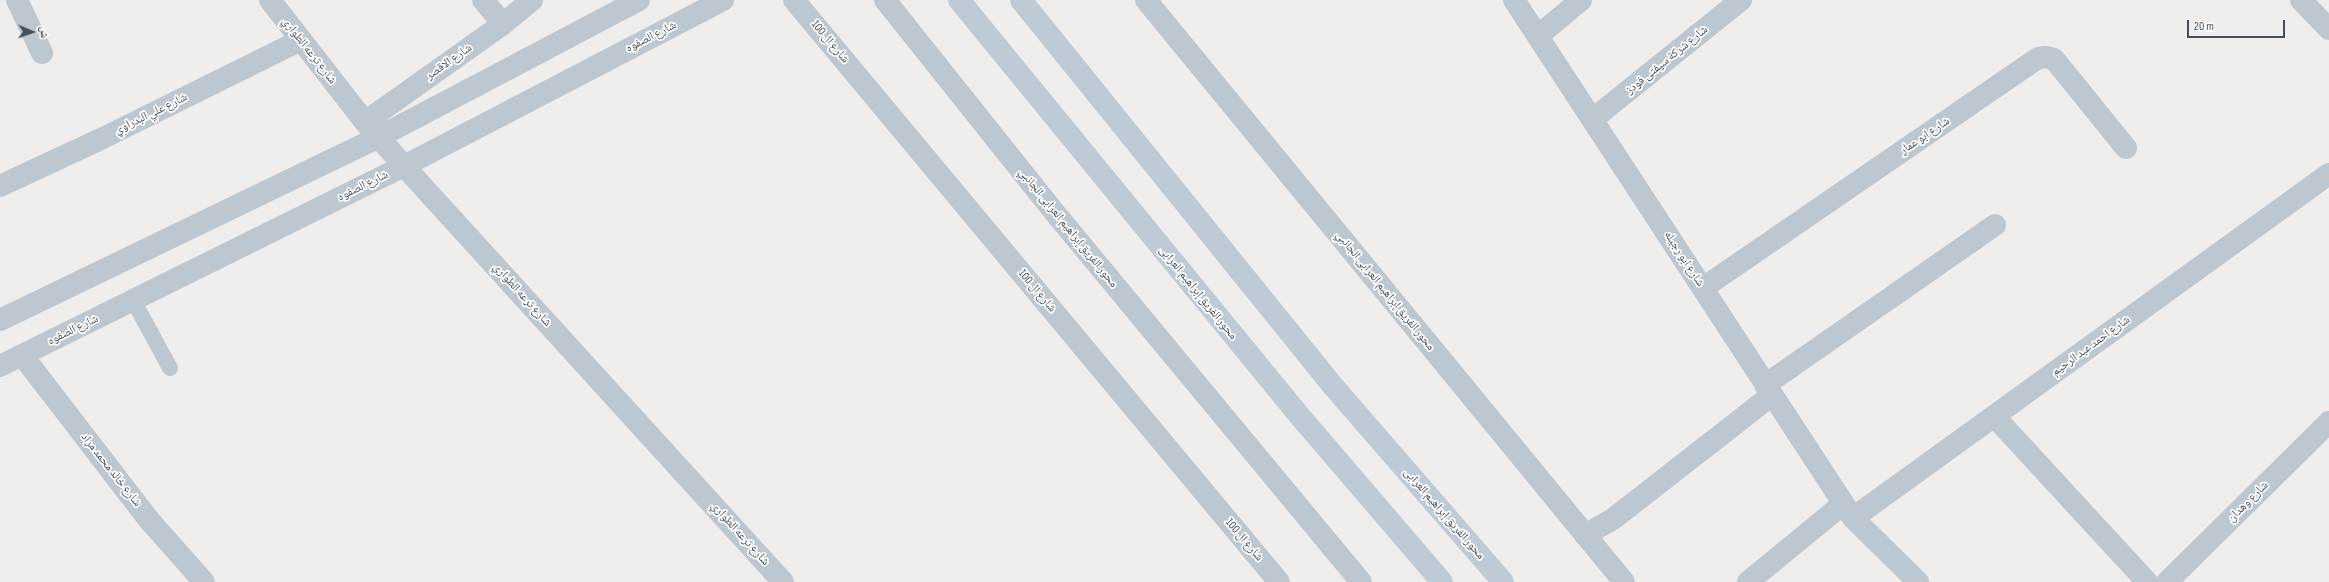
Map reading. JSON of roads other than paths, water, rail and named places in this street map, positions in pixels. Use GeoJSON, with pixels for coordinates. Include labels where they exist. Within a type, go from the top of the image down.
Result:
{"type":"FeatureCollection","features":[{"type":"Feature","properties":{"kind":"main road","name":"محور الفريق إبراهيم العرابى"},"geometry":{"type":"LineString","coordinates":[[959,0],[1298,414],[1442,582]]}},
{"type":"Feature","properties":{"kind":"main road","name":"محور الفريق إبراهيم العرابى"},"geometry":{"type":"LineString","coordinates":[[1021,0],[1333,386],[1503,582]]}},
{"type":"Feature","properties":{"kind":"street"},"geometry":{"type":"LineString","coordinates":[[17,0],[42,53]]}},
{"type":"Feature","properties":{"kind":"street","name":"شارع ترعه الطواري"},"geometry":{"type":"LineString","coordinates":[[270,0],[372,130],[783,582]]}},
{"type":"Feature","properties":{"kind":"street"},"geometry":{"type":"LineString","coordinates":[[483,0],[502,24]]}},
{"type":"Feature","properties":{"kind":"street","name":"شارع الاقصر"},"geometry":{"type":"LineString","coordinates":[[372,130],[532,0]]}},
{"type":"Feature","properties":{"kind":"street"},"geometry":{"type":"LineString","coordinates":[[0,320],[372,130],[639,0]]}},
{"type":"Feature","properties":{"kind":"street","name":"شارع الصفوه"},"geometry":{"type":"LineString","coordinates":[[0,366],[404,166],[723,0]]}},
{"type":"Feature","properties":{"kind":"street","name":"شارع ال 100"},"geometry":{"type":"LineString","coordinates":[[794,0],[1279,582]]}},
{"type":"Feature","properties":{"kind":"street","name":"محور الفريق إبراهيم العرابى الجانبي"},"geometry":{"type":"LineString","coordinates":[[885,0],[1055,213],[1361,582]]}},
{"type":"Feature","properties":{"kind":"street","name":"محور الفريق إبراهيم العرابى الجانبي"},"geometry":{"type":"LineString","coordinates":[[1146,0],[1624,582]]}},
{"type":"Feature","properties":{"kind":"street","name":"شارع ابو رجيله"},"geometry":{"type":"LineString","coordinates":[[1514,0],[1848,511],[1918,582]]}},
{"type":"Feature","properties":{"kind":"street"},"geometry":{"type":"LineString","coordinates":[[1538,36],[1581,0]]}},
{"type":"Feature","properties":{"kind":"street","name":"شارع شركة سيفتى فودز"},"geometry":{"type":"LineString","coordinates":[[1593,119],[1741,0]]}},
{"type":"Feature","properties":{"kind":"street"},"geometry":{"type":"LineString","coordinates":[[2301,0],[2329,29]]}},
{"type":"Feature","properties":{"kind":"street","name":"شارع علي البدراوي"},"geometry":{"type":"LineString","coordinates":[[0,186],[104,138],[301,40]]}},
{"type":"Feature","properties":{"kind":"street","name":"شارع ابو عمار"},"geometry":{"type":"LineString","coordinates":[[1703,288],[2038,58],[2046,57],[2054,59],[2126,148]]}},
{"type":"Feature","properties":{"kind":"street","name":"شارع احمد عبد الرحيم"},"geometry":{"type":"LineString","coordinates":[[1748,582],[1848,511],[1994,416],[2329,174]]}},
{"type":"Feature","properties":{"kind":"street"},"geometry":{"type":"LineString","coordinates":[[1585,535],[1613,519],[1769,390],[1995,225]]}},
{"type":"Feature","properties":{"kind":"street","name":"شارع خالد محمد مراد"},"geometry":{"type":"LineString","coordinates":[[22,355],[149,520],[204,582]]}},
{"type":"Feature","properties":{"kind":"street"},"geometry":{"type":"LineString","coordinates":[[1994,416],[2147,582]]}},
{"type":"Feature","properties":{"kind":"street","name":"شارع وهدان"},"geometry":{"type":"LineString","coordinates":[[2166,582],[2329,422]]}},
{"type":"Feature","properties":{"kind":"lane"},"geometry":{"type":"LineString","coordinates":[[133,300],[170,368]]}}]}
